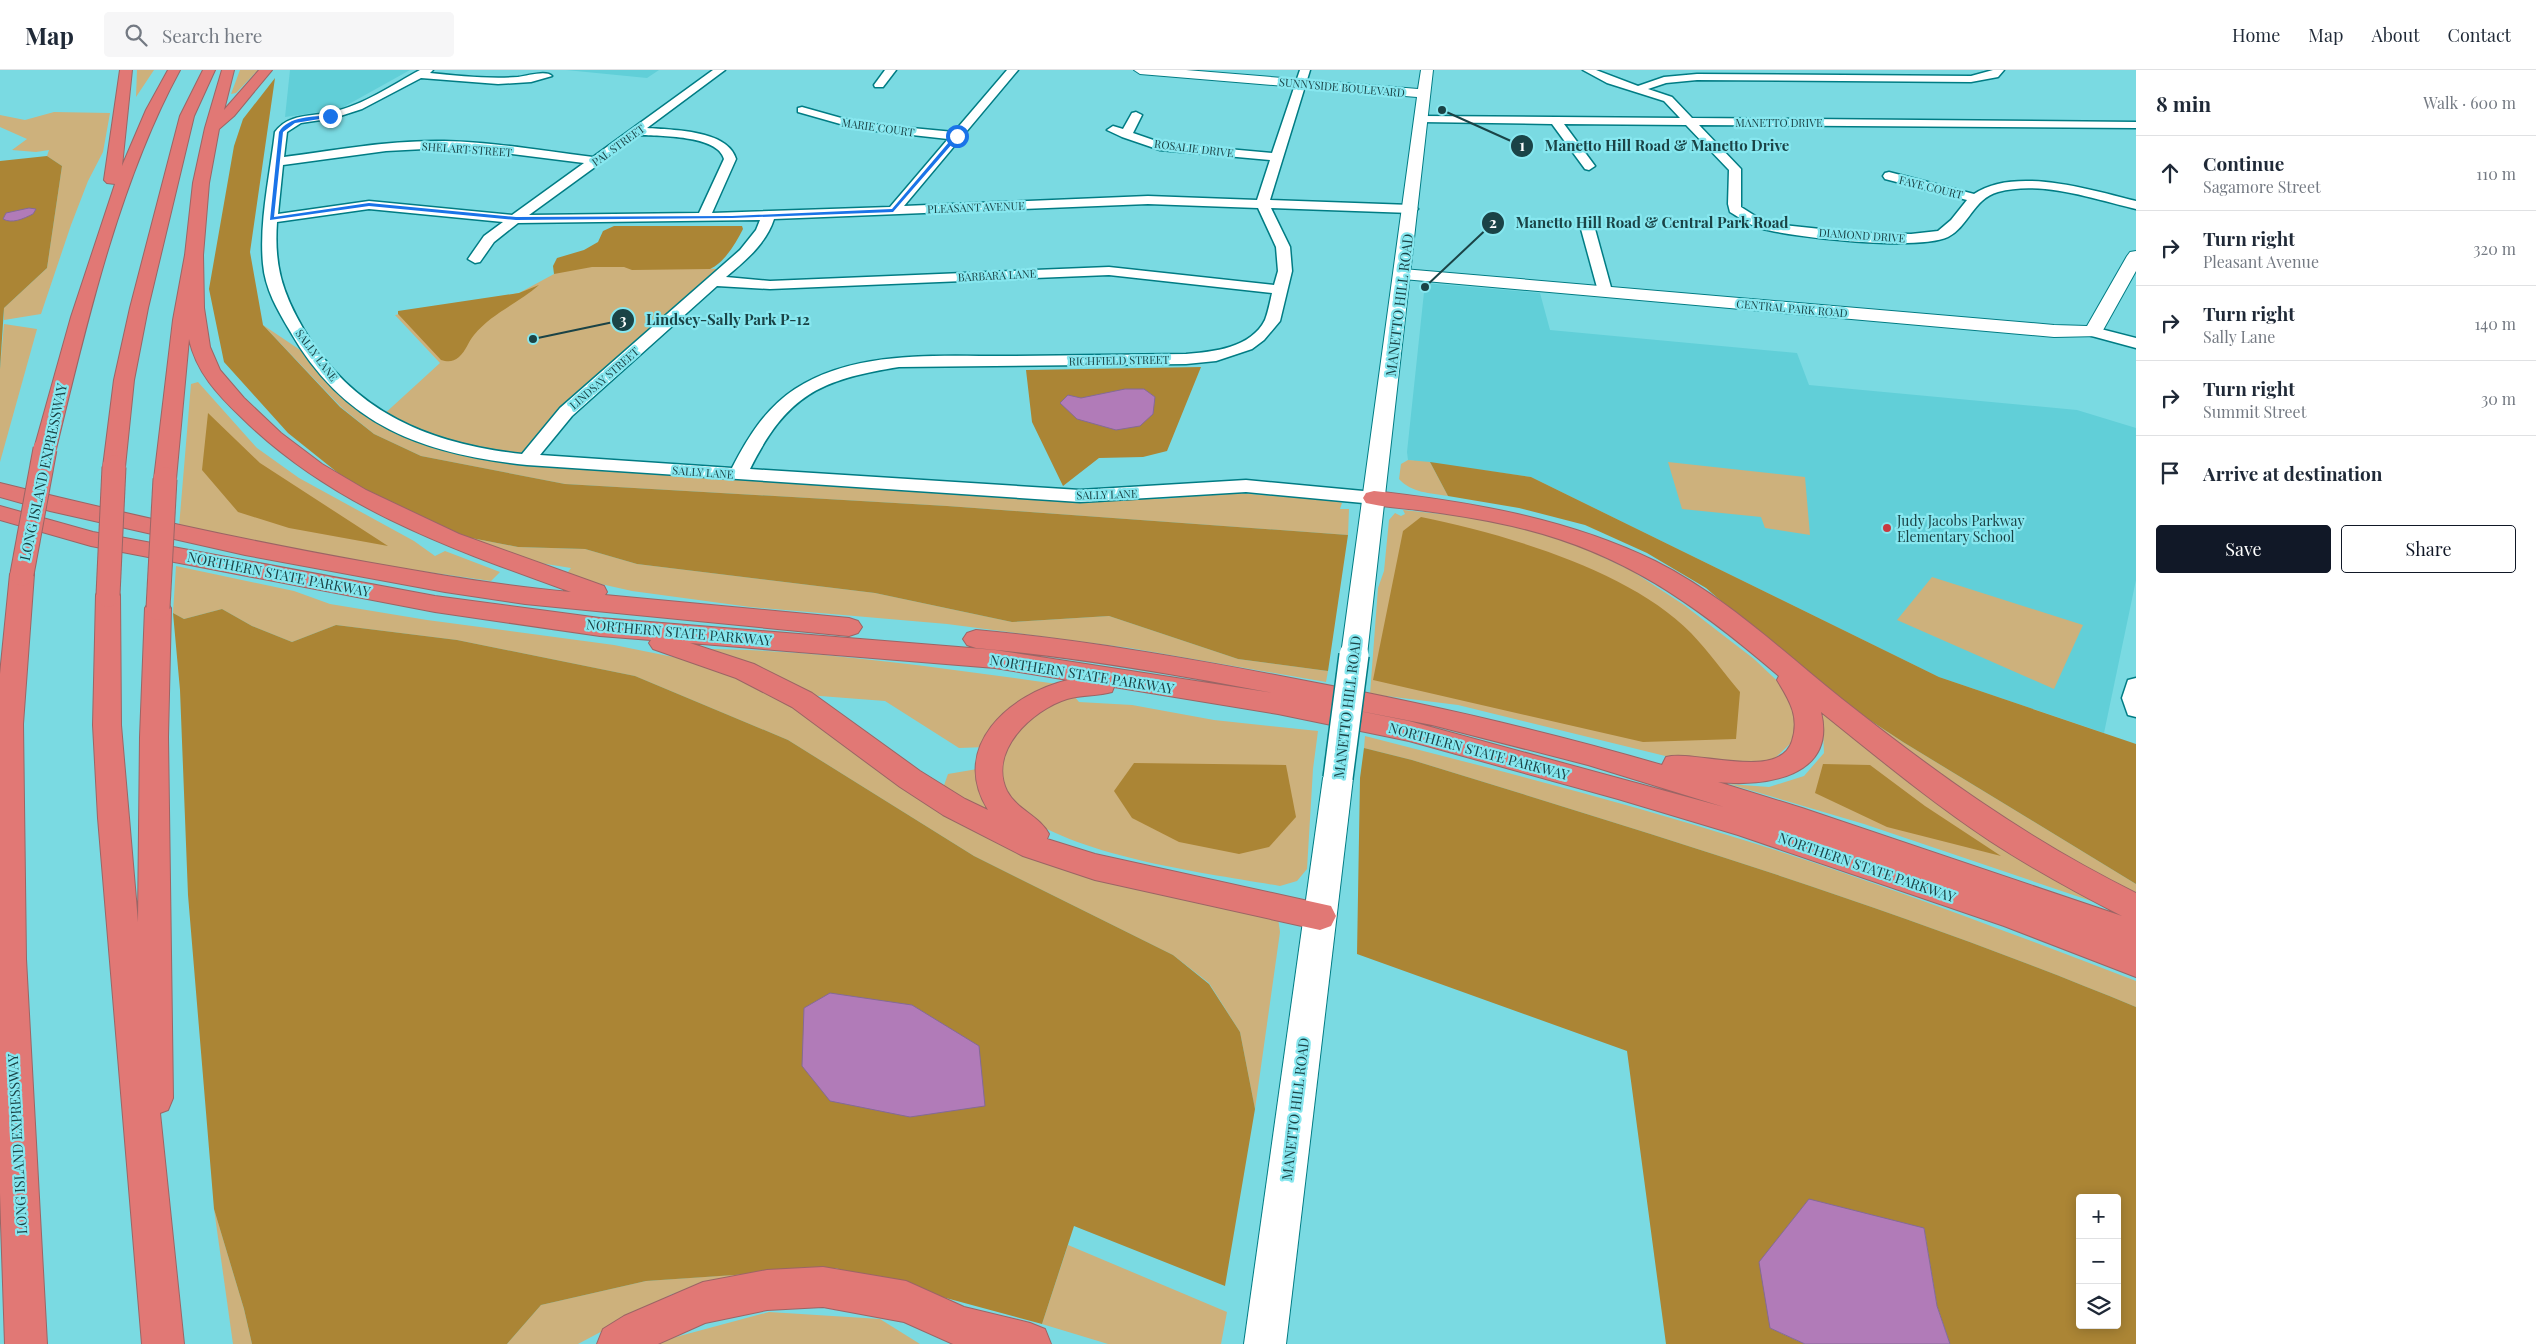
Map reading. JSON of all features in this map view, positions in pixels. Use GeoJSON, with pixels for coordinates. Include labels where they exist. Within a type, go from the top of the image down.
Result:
{"type":"FeatureCollection","features":[{"type":"Feature","properties":{"kind":"highway"},"geometry":{"type":"LineString","coordinates":[[102,247],[122,111],[126,70]]}},
{"type":"Feature","properties":{"kind":"highway","name":"LONG ISLAND EXPRESSWAY"},"geometry":{"type":"LineString","coordinates":[[25,1326],[9,959],[9,724],[22,574],[45,449],[68,357],[123,182],[148,121],[174,70]]}},
{"type":"Feature","properties":{"kind":"highway"},"geometry":{"type":"LineString","coordinates":[[163,1344],[156,1242],[119,907],[108,740],[108,596],[114,467],[124,380],[139,308],[187,116],[209,70]]}},
{"type":"Feature","properties":{"kind":"highway"},"geometry":{"type":"LineString","coordinates":[[156,1242],[154,736],[165,479],[182,320],[194,255],[201,183],[212,128],[228,70]]}},
{"type":"Feature","properties":{"kind":"highway"},"geometry":{"type":"LineString","coordinates":[[212,128],[229,113],[266,70]]}},
{"type":"Feature","properties":{"kind":"highway"},"geometry":{"type":"LineString","coordinates":[[194,255],[197,335],[206,362],[224,388],[250,416],[284,447],[328,478],[376,505],[410,521],[504,559],[632,606]]}},
{"type":"Feature","properties":{"kind":"highway","name":"NORTHERN STATE PARKWAY"},"geometry":{"type":"LineString","coordinates":[[0,490],[50,504],[245,548],[525,596],[1039,645],[1196,669],[1432,716],[1588,754],[1791,816],[2136,935]]}},
{"type":"Feature","properties":{"kind":"highway"},"geometry":{"type":"LineString","coordinates":[[1374,498],[1526,521],[1602,546],[1674,582],[1731,622],[1773,659],[1926,780],[1984,822],[2136,908]]}},
{"type":"Feature","properties":{"kind":"highway","name":"NORTHERN STATE PARKWAY"},"geometry":{"type":"LineString","coordinates":[[0,513],[91,539],[435,604],[600,627],[995,659],[1278,704],[1409,731],[1742,824],[2014,916],[2136,962]]}},
{"type":"Feature","properties":{"kind":"highway"},"geometry":{"type":"LineString","coordinates":[[600,627],[680,648],[745,671],[769,683],[802,700],[910,779],[954,807],[1034,847],[1095,867],[1321,910]]}},
{"type":"Feature","properties":{"kind":"highway"},"geometry":{"type":"LineString","coordinates":[[1588,754],[1629,756],[1725,773],[1748,774],[1789,764],[1800,754],[1808,741],[1808,710],[1799,692],[1773,659]]}},
{"type":"Feature","properties":{"kind":"highway"},"geometry":{"type":"LineString","coordinates":[[1132,682],[1096,685],[1053,694],[1034,703],[1014,717],[996,741],[990,765],[992,787],[1000,803],[1017,822],[1043,839],[1102,859],[1321,910]]}},
{"type":"Feature","properties":{"kind":"highway"},"geometry":{"type":"LineString","coordinates":[[0,1125],[25,1326]]}},
{"type":"Feature","properties":{"kind":"highway"},"geometry":{"type":"LineString","coordinates":[[618,1344],[639,1331],[704,1303],[767,1290],[823,1287],[906,1302],[972,1335],[1030,1344]]}},
{"type":"Feature","properties":{"kind":"main road","name":"SUNNYSIDE BOULEVARD"},"geometry":{"type":"LineString","coordinates":[[1140,70],[1303,77],[1424,94]]}},
{"type":"Feature","properties":{"kind":"main road","name":"MANETTO HILL ROAD"},"geometry":{"type":"LineString","coordinates":[[1265,1344],[1403,274],[1427,70]]}},
{"type":"Feature","properties":{"kind":"main road"},"geometry":{"type":"LineString","coordinates":[[2093,332],[2136,256]]}},
{"type":"Feature","properties":{"kind":"main road","name":"CENTRAL PARK ROAD"},"geometry":{"type":"LineString","coordinates":[[1403,274],[2054,331],[2093,332]]}},
{"type":"Feature","properties":{"kind":"street","name":"PAL STREET"},"geometry":{"type":"LineString","coordinates":[[475,259],[489,240],[516,219],[720,70]]}},
{"type":"Feature","properties":{"kind":"street"},"geometry":{"type":"LineString","coordinates":[[878,85],[891,70]]}},
{"type":"Feature","properties":{"kind":"street"},"geometry":{"type":"LineString","coordinates":[[893,211],[1013,70]]}},
{"type":"Feature","properties":{"kind":"street","name":"DIAMOND DRIVE"},"geometry":{"type":"LineString","coordinates":[[1588,70],[1603,78],[1668,99],[1735,168],[1738,182],[1734,201],[1736,209],[1746,217],[1767,226],[1798,231],[1898,239],[1926,238],[1943,234],[1974,198],[1994,189],[2026,186],[2066,190],[2136,205]]}},
{"type":"Feature","properties":{"kind":"street"},"geometry":{"type":"LineString","coordinates":[[1822,70],[1833,78]]}},
{"type":"Feature","properties":{"kind":"street"},"geometry":{"type":"LineString","coordinates":[[1639,89],[1664,80],[1709,74],[1833,78],[1972,79],[1994,75],[1999,70]]}},
{"type":"Feature","properties":{"kind":"street"},"geometry":{"type":"LineString","coordinates":[[423,73],[497,82],[522,81],[547,76]]}},
{"type":"Feature","properties":{"kind":"street","name":"SALLY LANE"},"geometry":{"type":"LineString","coordinates":[[423,73],[344,113],[294,122],[284,127],[281,132],[272,218],[270,264],[283,305],[304,343],[350,397],[392,424],[439,443],[471,452],[527,460],[1080,496],[1246,486],[1374,498]]}},
{"type":"Feature","properties":{"kind":"street"},"geometry":{"type":"LineString","coordinates":[[1264,205],[1263,199],[1303,77]]}},
{"type":"Feature","properties":{"kind":"street","name":"MARIE COURT"},"geometry":{"type":"LineString","coordinates":[[802,110],[858,126],[957,136]]}},
{"type":"Feature","properties":{"kind":"street"},"geometry":{"type":"LineString","coordinates":[[1126,135],[1136,115]]}},
{"type":"Feature","properties":{"kind":"street","name":"MANETTO DRIVE"},"geometry":{"type":"LineString","coordinates":[[1422,119],[2136,125]]}},
{"type":"Feature","properties":{"kind":"street"},"geometry":{"type":"LineString","coordinates":[[1555,120],[1589,166]]}},
{"type":"Feature","properties":{"kind":"street","name":"ROSALIE DRIVE"},"geometry":{"type":"LineString","coordinates":[[1113,130],[1160,146],[1277,157]]}},
{"type":"Feature","properties":{"kind":"street"},"geometry":{"type":"LineString","coordinates":[[638,131],[702,138],[727,148],[730,159],[704,217]]}},
{"type":"Feature","properties":{"kind":"street","name":"SHELART STREET"},"geometry":{"type":"LineString","coordinates":[[278,162],[370,149],[423,145],[460,146],[596,161]]}},
{"type":"Feature","properties":{"kind":"street","name":"FAYE COURT"},"geometry":{"type":"LineString","coordinates":[[1888,176],[1974,198]]}},
{"type":"Feature","properties":{"kind":"street","name":"PLEASANT AVENUE"},"geometry":{"type":"LineString","coordinates":[[272,218],[352,206],[383,204],[516,219],[768,216],[1148,200],[1411,209]]}},
{"type":"Feature","properties":{"kind":"street","name":"RICHFIELD STREET"},"geometry":{"type":"LineString","coordinates":[[738,474],[758,436],[778,409],[800,391],[836,375],[864,367],[899,362],[1186,359],[1216,356],[1246,346],[1259,337],[1272,321],[1285,271],[1283,247],[1264,205]]}},
{"type":"Feature","properties":{"kind":"street","name":"LINDSAY STREET"},"geometry":{"type":"LineString","coordinates":[[527,460],[566,412],[714,281],[756,240],[763,231],[768,216]]}},
{"type":"Feature","properties":{"kind":"street"},"geometry":{"type":"LineString","coordinates":[[1588,229],[1605,292]]}},
{"type":"Feature","properties":{"kind":"street","name":"BARBARA LANE"},"geometry":{"type":"LineString","coordinates":[[714,281],[770,285],[1109,271],[1280,290]]}},
{"type":"Feature","properties":{"kind":"street"},"geometry":{"type":"LineString","coordinates":[[2093,332],[2136,343]]}},
{"type":"Feature","properties":{"kind":"shaded area"},"geometry":{"type":"Polygon","coordinates":[[[137,70],[154,70],[136,97],[137,70]]]}},
{"type":"Feature","properties":{"kind":"shaded area"},"geometry":{"type":"Polygon","coordinates":[[[240,70],[258,70],[236,93],[231,94],[240,70]]]}},
{"type":"Feature","properties":{"kind":"shaded area"},"geometry":{"type":"Polygon","coordinates":[[[290,70],[410,70],[340,109],[285,117],[290,70]]]}},
{"type":"Feature","properties":{"kind":"shaded area"},"geometry":{"type":"Polygon","coordinates":[[[566,70],[659,70],[647,78],[566,70]]]}},
{"type":"Feature","properties":{"kind":"shaded area"},"geometry":{"type":"Polygon","coordinates":[[[275,78],[250,252],[263,325],[340,407],[374,434],[421,456],[565,484],[947,506],[1348,535],[1328,671],[1238,659],[1109,616],[1012,622],[875,593],[637,564],[585,549],[518,547],[461,536],[393,508],[343,477],[288,433],[224,362],[209,289],[234,146],[243,119],[275,78]]]}},
{"type":"Feature","properties":{"kind":"shaded area"},"geometry":{"type":"Polygon","coordinates":[[[54,112],[110,113],[103,152],[88,181],[71,225],[41,314],[4,320],[4,308],[47,268],[62,166],[47,156],[49,150],[36,152],[12,150],[27,139],[0,127],[0,115],[25,120],[54,112]]]}},
{"type":"Feature","properties":{"kind":"shaded area"},"geometry":{"type":"Polygon","coordinates":[[[47,156],[62,166],[47,268],[4,308],[0,369],[0,161],[47,156]]]}},
{"type":"Feature","properties":{"kind":"shaded area"},"geometry":{"type":"Polygon","coordinates":[[[29,208],[36,209],[33,214],[25,218],[14,221],[3,219],[6,213],[29,208]]]}},
{"type":"Feature","properties":{"kind":"shaded area"},"geometry":{"type":"Polygon","coordinates":[[[614,226],[742,226],[743,229],[725,257],[710,269],[632,270],[624,267],[592,267],[554,274],[553,266],[557,258],[584,250],[598,242],[603,231],[614,226]]]}},
{"type":"Feature","properties":{"kind":"shaded area"},"geometry":{"type":"Polygon","coordinates":[[[577,255],[726,270],[527,458],[1163,499],[1227,492],[1337,501],[1342,503],[1340,509],[1349,509],[1348,535],[947,506],[565,484],[421,456],[374,434],[341,407],[263,325],[327,368],[382,416],[440,363],[395,315],[519,293],[554,274],[577,255]]]}},
{"type":"Feature","properties":{"kind":"shaded area","name":"Judy Jacobs Parkway Elementary School"},"geometry":{"type":"Polygon","coordinates":[[[1425,283],[1540,293],[1550,330],[1797,353],[1809,385],[2077,410],[2136,428],[2136,580],[2104,733],[1939,677],[1531,477],[1408,460],[1407,452],[1425,283]]]}},
{"type":"Feature","properties":{"kind":"shaded area"},"geometry":{"type":"Polygon","coordinates":[[[539,285],[489,320],[474,335],[461,355],[457,359],[450,361],[441,360],[398,314],[398,311],[519,293],[539,285]]]}},
{"type":"Feature","properties":{"kind":"shaded area"},"geometry":{"type":"Polygon","coordinates":[[[4,324],[37,329],[0,462],[0,369],[4,324]]]}},
{"type":"Feature","properties":{"kind":"shaded area"},"geometry":{"type":"Polygon","coordinates":[[[1201,367],[1167,451],[1143,457],[1099,458],[1063,486],[1032,422],[1026,370],[1201,367]]]}},
{"type":"Feature","properties":{"kind":"shaded area"},"geometry":{"type":"Polygon","coordinates":[[[198,382],[257,448],[299,478],[414,541],[435,556],[445,551],[500,572],[491,581],[393,567],[179,527],[191,384],[198,382]]]}},
{"type":"Feature","properties":{"kind":"shaded area"},"geometry":{"type":"Polygon","coordinates":[[[1125,389],[1144,389],[1155,397],[1153,414],[1140,426],[1116,430],[1077,419],[1060,403],[1068,395],[1081,398],[1125,389]]]}},
{"type":"Feature","properties":{"kind":"shaded area"},"geometry":{"type":"Polygon","coordinates":[[[208,413],[260,463],[388,546],[289,528],[238,512],[202,470],[208,413]]]}},
{"type":"Feature","properties":{"kind":"shaded area"},"geometry":{"type":"Polygon","coordinates":[[[1408,460],[1430,462],[1448,496],[1422,492],[1404,484],[1399,479],[1401,464],[1408,460]]]}},
{"type":"Feature","properties":{"kind":"shaded area"},"geometry":{"type":"Polygon","coordinates":[[[1430,462],[1531,477],[1939,677],[2136,744],[2136,884],[1903,742],[1827,692],[1706,588],[1647,553],[1585,525],[1519,508],[1448,496],[1430,462]]]}},
{"type":"Feature","properties":{"kind":"shaded area"},"geometry":{"type":"Polygon","coordinates":[[[1668,462],[1805,477],[1810,535],[1765,528],[1761,517],[1682,509],[1668,462]]]}},
{"type":"Feature","properties":{"kind":"shaded area"},"geometry":{"type":"Polygon","coordinates":[[[1403,510],[1469,517],[1528,529],[1586,549],[1632,571],[1684,605],[1754,659],[1787,690],[1797,717],[1793,741],[1774,759],[1754,766],[1706,766],[1458,705],[1370,694],[1378,588],[1384,571],[1389,520],[1395,513],[1401,516],[1405,514],[1403,510]]]}},
{"type":"Feature","properties":{"kind":"shaded area"},"geometry":{"type":"Polygon","coordinates":[[[1421,517],[1490,534],[1565,558],[1635,591],[1666,611],[1698,640],[1740,692],[1736,739],[1643,742],[1373,680],[1403,531],[1421,517]]]}},
{"type":"Feature","properties":{"kind":"shaded area"},"geometry":{"type":"Polygon","coordinates":[[[461,536],[518,547],[585,549],[637,564],[875,593],[1012,622],[1109,616],[1238,659],[1328,671],[1326,682],[1130,648],[947,624],[750,607],[632,591],[565,576],[571,568],[509,558],[461,536]]]}},
{"type":"Feature","properties":{"kind":"shaded area"},"geometry":{"type":"Polygon","coordinates":[[[176,566],[294,591],[330,604],[427,620],[614,645],[683,659],[751,684],[797,709],[915,795],[1278,918],[1280,932],[1255,1109],[1240,1032],[1209,983],[1173,955],[974,856],[788,740],[635,676],[457,640],[336,625],[292,642],[252,626],[222,609],[184,619],[173,613],[176,566]]]}},
{"type":"Feature","properties":{"kind":"shaded area"},"geometry":{"type":"Polygon","coordinates":[[[1932,577],[2083,625],[2054,689],[1897,620],[1932,577]]]}},
{"type":"Feature","properties":{"kind":"shaded area"},"geometry":{"type":"Polygon","coordinates":[[[222,609],[252,626],[292,642],[336,625],[457,640],[635,676],[788,740],[974,856],[1173,955],[1209,984],[1240,1032],[1255,1109],[1225,1286],[1074,1226],[1042,1324],[835,1268],[646,1281],[541,1305],[507,1344],[252,1344],[244,1309],[214,1209],[188,895],[180,690],[173,613],[184,619],[222,609]]]}},
{"type":"Feature","properties":{"kind":"shaded area"},"geometry":{"type":"Polygon","coordinates":[[[698,649],[788,652],[878,660],[1058,684],[986,747],[959,748],[885,701],[807,695],[698,649]]]}},
{"type":"Feature","properties":{"kind":"shaded area"},"geometry":{"type":"Polygon","coordinates":[[[1827,692],[1903,742],[2136,884],[2136,898],[1999,822],[1827,692]]]}},
{"type":"Feature","properties":{"kind":"shaded area"},"geometry":{"type":"Polygon","coordinates":[[[1075,697],[1079,702],[1132,705],[1214,720],[1318,731],[1313,769],[1307,869],[1297,881],[1280,886],[1179,869],[1105,851],[1071,839],[1040,826],[1015,809],[1006,797],[996,772],[1008,743],[1023,721],[1033,713],[1044,706],[1075,697]]]}},
{"type":"Feature","properties":{"kind":"shaded area"},"geometry":{"type":"Polygon","coordinates":[[[1822,709],[2103,905],[1864,824],[1729,784],[1769,787],[1804,776],[1824,753],[1822,709]]]}},
{"type":"Feature","properties":{"kind":"shaded area"},"geometry":{"type":"Polygon","coordinates":[[[1365,736],[1510,773],[1654,813],[1750,842],[1896,891],[2136,981],[2136,1007],[1958,938],[1777,875],[1595,816],[1412,760],[1364,748],[1365,736]]]}},
{"type":"Feature","properties":{"kind":"shaded area"},"geometry":{"type":"Polygon","coordinates":[[[1364,748],[1412,760],[1595,816],[1777,875],[1958,938],[2136,1007],[2136,1344],[1950,1344],[1937,1306],[1924,1228],[1770,1328],[1805,1344],[1666,1344],[1627,1051],[1357,954],[1360,778],[1364,748]]]}},
{"type":"Feature","properties":{"kind":"shaded area"},"geometry":{"type":"Polygon","coordinates":[[[1134,763],[1286,765],[1296,817],[1269,847],[1239,854],[1179,842],[1132,818],[1114,791],[1134,763]]]}},
{"type":"Feature","properties":{"kind":"shaded area"},"geometry":{"type":"Polygon","coordinates":[[[1823,764],[1870,765],[1925,806],[2001,856],[1887,827],[1815,793],[1823,764]]]}},
{"type":"Feature","properties":{"kind":"shaded area"},"geometry":{"type":"Polygon","coordinates":[[[983,768],[995,815],[942,791],[948,774],[983,768]]]}},
{"type":"Feature","properties":{"kind":"shaded area"},"geometry":{"type":"Polygon","coordinates":[[[830,993],[912,1005],[979,1046],[985,1106],[910,1117],[830,1101],[802,1066],[804,1008],[830,993]]]}},
{"type":"Feature","properties":{"kind":"shaded area"},"geometry":{"type":"Polygon","coordinates":[[[1809,1199],[1924,1228],[1937,1306],[1950,1344],[1805,1344],[1770,1328],[1759,1262],[1809,1199]]]}},
{"type":"Feature","properties":{"kind":"shaded area"},"geometry":{"type":"Polygon","coordinates":[[[214,1209],[244,1309],[252,1344],[233,1344],[214,1209]]]}},
{"type":"Feature","properties":{"kind":"shaded area"},"geometry":{"type":"Polygon","coordinates":[[[1068,1245],[1227,1312],[1221,1344],[1108,1344],[1042,1324],[1068,1245]]]}},
{"type":"Feature","properties":{"kind":"shaded area"},"geometry":{"type":"Polygon","coordinates":[[[760,1273],[672,1294],[578,1344],[507,1344],[541,1305],[646,1281],[760,1273]]]}},
{"type":"Feature","properties":{"kind":"shaded area"},"geometry":{"type":"Polygon","coordinates":[[[769,1312],[880,1319],[920,1344],[650,1344],[769,1312]]]}},
{"type":"Feature","properties":{"kind":"place","name":"Manetto Hill Road & Manetto Drive"},"geometry":{"type":"Point","coordinates":[1442,110]}},
{"type":"Feature","properties":{"kind":"place","name":"Manetto Hill Road & Central Park Road"},"geometry":{"type":"Point","coordinates":[1425,287]}},
{"type":"Feature","properties":{"kind":"place","name":"Lindsey-Sally Park P-12"},"geometry":{"type":"Point","coordinates":[533,339]}},
{"type":"Feature","properties":{"kind":"place","name":"Judy Jacobs Parkway Elementary School"},"geometry":{"type":"Point","coordinates":[1887,528]}},
{"type":"Feature","properties":{"kind":"route"},"geometry":{"type":"LineString","coordinates":[[330,116],[294,122],[284,127],[281,132],[272,218],[352,206],[383,204],[516,219],[732,217],[893,211],[957,136]]}}]}
